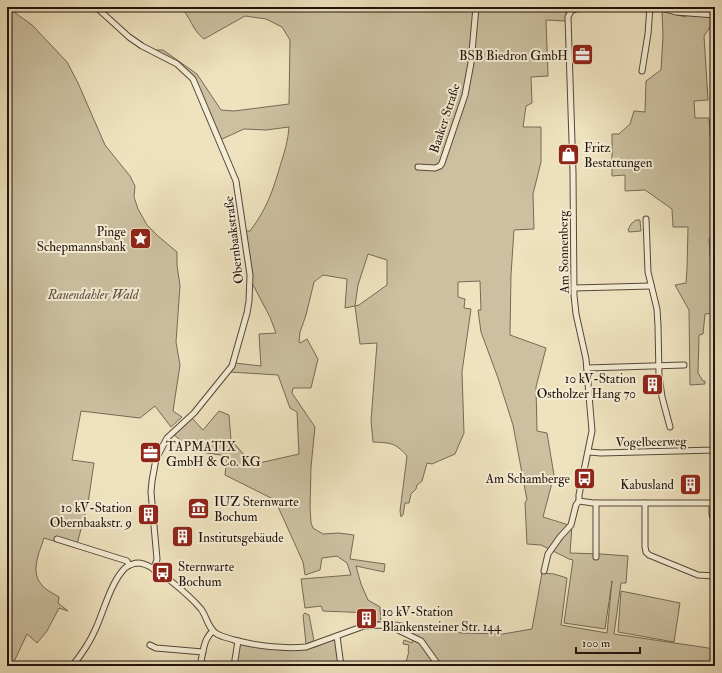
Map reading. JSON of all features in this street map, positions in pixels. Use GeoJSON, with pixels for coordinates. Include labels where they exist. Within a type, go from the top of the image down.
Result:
{"type":"FeatureCollection","features":[{"type":"Feature","properties":{"kind":"street","name":"Obernbaakstraße"},"geometry":{"type":"LineString","coordinates":[[96,7],[132,39],[142,46],[177,64],[193,79],[236,181],[250,275],[247,313],[232,366],[198,408],[167,438],[156,459],[151,492],[157,559],[154,570]]}},
{"type":"Feature","properties":{"kind":"street","name":"Baaker Straße"},"geometry":{"type":"LineString","coordinates":[[418,167],[435,168],[440,166],[442,163],[460,108],[466,95],[471,63],[476,7]]}},
{"type":"Feature","properties":{"kind":"street","name":"Am Sonnenberg"},"geometry":{"type":"LineString","coordinates":[[544,571],[548,554],[571,525],[576,505],[579,501],[592,431],[587,368],[576,314],[574,288],[573,178],[568,17],[571,11],[580,7]]}},
{"type":"Feature","properties":{"kind":"street"},"geometry":{"type":"LineString","coordinates":[[642,71],[648,34],[650,7]]}},
{"type":"Feature","properties":{"kind":"street"},"geometry":{"type":"LineString","coordinates":[[659,7],[669,10],[715,15]]}},
{"type":"Feature","properties":{"kind":"street"},"geometry":{"type":"LineString","coordinates":[[686,12],[692,7]]}},
{"type":"Feature","properties":{"kind":"street"},"geometry":{"type":"LineString","coordinates":[[646,219],[648,272],[658,326],[658,366],[662,397],[670,427]]}},
{"type":"Feature","properties":{"kind":"street"},"geometry":{"type":"LineString","coordinates":[[574,288],[651,286]]}},
{"type":"Feature","properties":{"kind":"street"},"geometry":{"type":"LineString","coordinates":[[587,368],[684,365]]}},
{"type":"Feature","properties":{"kind":"street","name":"Vogelbeerweg"},"geometry":{"type":"LineString","coordinates":[[589,452],[715,450]]}},
{"type":"Feature","properties":{"kind":"street"},"geometry":{"type":"LineString","coordinates":[[579,501],[585,503],[714,503],[712,514],[715,524]]}},
{"type":"Feature","properties":{"kind":"street"},"geometry":{"type":"LineString","coordinates":[[596,503],[596,557]]}},
{"type":"Feature","properties":{"kind":"street"},"geometry":{"type":"LineString","coordinates":[[645,503],[645,547],[647,553],[698,575],[715,576]]}},
{"type":"Feature","properties":{"kind":"street"},"geometry":{"type":"LineString","coordinates":[[57,539],[67,540],[127,561],[129,565]]}},
{"type":"Feature","properties":{"kind":"street"},"geometry":{"type":"LineString","coordinates":[[72,666],[89,642],[121,573],[129,565],[138,563],[144,564],[154,570],[191,597],[205,615],[209,626],[216,634],[255,645],[306,647],[369,625],[391,627],[403,631],[421,641],[439,666]]}},
{"type":"Feature","properties":{"kind":"street"},"geometry":{"type":"LineString","coordinates":[[200,666],[208,636],[213,631]]}},
{"type":"Feature","properties":{"kind":"street"},"geometry":{"type":"LineString","coordinates":[[337,636],[341,666]]}},
{"type":"Feature","properties":{"kind":"street"},"geometry":{"type":"LineString","coordinates":[[234,666],[238,641]]}},
{"type":"Feature","properties":{"kind":"street"},"geometry":{"type":"LineString","coordinates":[[150,645],[156,648],[203,652]]}},
{"type":"Feature","properties":{"kind":"green space","name":"Rauendahler Wald"},"geometry":{"type":"Polygon","coordinates":[[[7,7],[32,25],[67,62],[78,83],[105,145],[130,176],[135,186],[134,197],[138,209],[147,225],[177,252],[180,286],[176,342],[180,365],[173,411],[182,417],[171,427],[155,406],[140,418],[81,411],[72,460],[94,463],[88,503],[76,548],[44,538],[38,555],[36,567],[36,573],[41,584],[47,590],[59,597],[58,603],[68,611],[59,608],[47,631],[37,643],[27,634],[12,666],[7,666],[7,7]]]}},
{"type":"Feature","properties":{"kind":"green space"},"geometry":{"type":"Polygon","coordinates":[[[181,7],[543,7],[560,8],[566,10],[566,21],[546,20],[548,76],[531,77],[532,103],[526,106],[523,127],[541,127],[541,162],[533,194],[534,229],[514,230],[511,275],[510,335],[546,348],[536,387],[537,431],[547,433],[554,475],[543,517],[572,526],[570,553],[628,556],[626,583],[621,583],[614,634],[715,649],[715,666],[408,666],[406,662],[409,645],[403,644],[404,640],[412,643],[413,639],[391,630],[389,621],[462,633],[503,634],[532,629],[542,573],[554,574],[567,578],[561,625],[607,633],[612,581],[605,629],[564,623],[573,560],[541,545],[527,544],[525,502],[527,500],[513,425],[481,332],[478,310],[481,310],[480,281],[458,282],[458,297],[465,299],[464,308],[471,309],[462,372],[464,433],[455,454],[432,464],[427,463],[422,481],[417,485],[416,489],[411,494],[409,503],[405,503],[403,515],[401,517],[400,511],[407,456],[399,448],[392,444],[373,442],[371,421],[377,343],[360,344],[355,306],[345,308],[347,279],[323,275],[314,282],[300,332],[299,342],[300,343],[307,339],[318,359],[311,388],[293,388],[292,393],[315,427],[311,467],[311,523],[313,528],[323,534],[339,533],[354,535],[350,559],[385,564],[384,572],[356,566],[361,584],[368,600],[380,607],[381,622],[373,621],[371,613],[323,611],[321,606],[305,608],[301,579],[351,575],[347,563],[337,556],[322,558],[320,570],[305,575],[303,562],[275,500],[225,475],[227,456],[207,453],[191,448],[174,435],[192,418],[203,430],[219,411],[229,415],[231,440],[246,457],[259,463],[299,454],[297,412],[290,408],[278,375],[230,372],[235,363],[261,366],[259,334],[276,333],[270,317],[252,283],[245,231],[250,231],[256,223],[269,199],[285,150],[289,127],[266,130],[244,129],[220,140],[194,79],[155,50],[163,50],[197,74],[221,110],[234,111],[289,104],[290,40],[282,27],[266,19],[245,16],[204,39],[197,32],[181,7]],[[368,254],[358,285],[355,306],[359,305],[387,285],[387,260],[368,254]]]}},
{"type":"Feature","properties":{"kind":"green space"},"geometry":{"type":"Polygon","coordinates":[[[697,7],[715,7],[715,20],[704,36],[708,100],[694,101],[695,118],[709,118],[715,180],[715,232],[709,239],[710,257],[712,257],[715,313],[705,314],[703,334],[699,335],[698,373],[703,381],[705,381],[705,384],[690,385],[689,310],[675,285],[686,283],[688,227],[673,227],[672,209],[645,190],[625,191],[625,175],[612,176],[612,134],[619,134],[630,124],[634,111],[645,112],[646,81],[661,70],[663,36],[662,11],[685,17],[697,7]]]}},
{"type":"Feature","properties":{"kind":"green space"},"geometry":{"type":"Polygon","coordinates":[[[636,220],[640,220],[641,231],[629,232],[628,230],[631,224],[636,220]]]}},
{"type":"Feature","properties":{"kind":"green space"},"geometry":{"type":"Polygon","coordinates":[[[621,591],[680,603],[674,642],[618,632],[621,591]]]}},
{"type":"Feature","properties":{"kind":"green space"},"geometry":{"type":"Polygon","coordinates":[[[305,613],[309,615],[314,641],[306,644],[303,615],[305,613]]]}},
{"type":"Feature","properties":{"kind":"green space"},"geometry":{"type":"Polygon","coordinates":[[[336,638],[340,666],[235,666],[240,644],[273,649],[298,650],[321,645],[336,638]]]}},
{"type":"Feature","properties":{"kind":"place","name":"BSB Biedron GmbH"},"geometry":{"type":"Point","coordinates":[583,55]}},
{"type":"Feature","properties":{"kind":"place","name":"Fritz Bestattungen"},"geometry":{"type":"Point","coordinates":[568,154]}},
{"type":"Feature","properties":{"kind":"place","name":"Pinge Schepmannsbank"},"geometry":{"type":"Point","coordinates":[141,238]}},
{"type":"Feature","properties":{"kind":"place","name":"10 kV-Station Ostholzer Hang 70"},"geometry":{"type":"Point","coordinates":[652,385]}},
{"type":"Feature","properties":{"kind":"place","name":"TAPMATIX GmbH & Co. KG"},"geometry":{"type":"Point","coordinates":[150,453]}},
{"type":"Feature","properties":{"kind":"place","name":"Am Schamberge"},"geometry":{"type":"Point","coordinates":[585,478]}},
{"type":"Feature","properties":{"kind":"place","name":"Kabusland"},"geometry":{"type":"Point","coordinates":[690,484]}},
{"type":"Feature","properties":{"kind":"place","name":"IUZ Sternwarte Bochum"},"geometry":{"type":"Point","coordinates":[198,508]}},
{"type":"Feature","properties":{"kind":"place","name":"10 kV-Station Obernbaakstr. 9"},"geometry":{"type":"Point","coordinates":[148,514]}},
{"type":"Feature","properties":{"kind":"place","name":"Institutsgebäude"},"geometry":{"type":"Point","coordinates":[183,537]}},
{"type":"Feature","properties":{"kind":"place","name":"Sternwarte Bochum"},"geometry":{"type":"Point","coordinates":[163,573]}},
{"type":"Feature","properties":{"kind":"place","name":"10 kV-Station Blankensteiner Str. 144"},"geometry":{"type":"Point","coordinates":[367,618]}}]}
